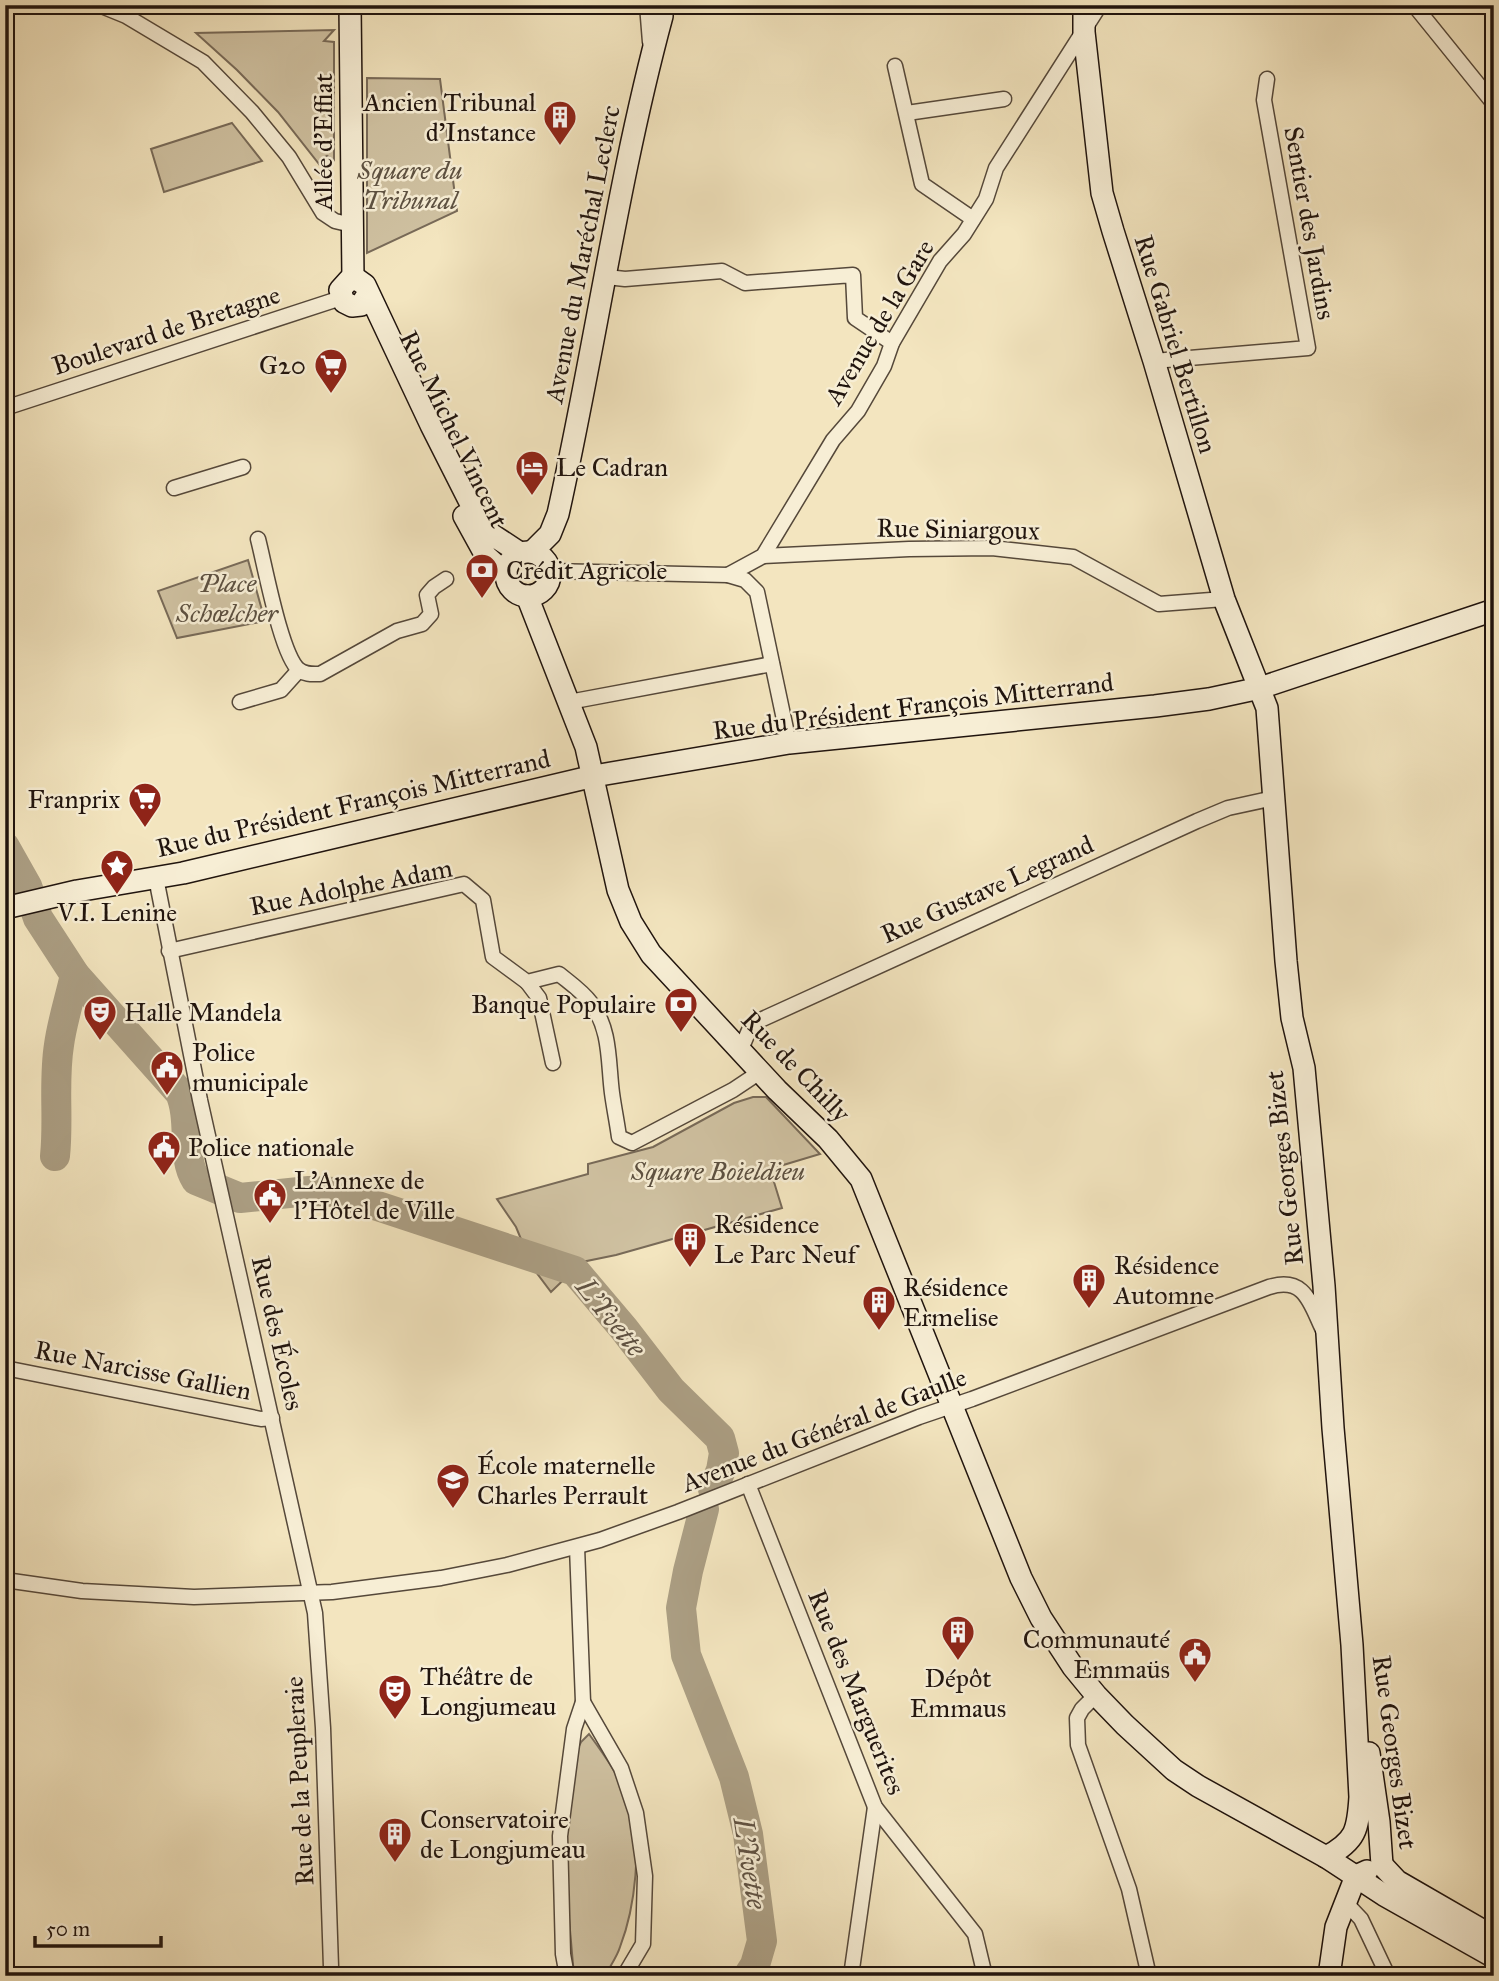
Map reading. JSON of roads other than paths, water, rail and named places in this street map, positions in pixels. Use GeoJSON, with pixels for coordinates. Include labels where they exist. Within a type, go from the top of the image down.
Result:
{"type":"FeatureCollection","features":[{"type":"Feature","properties":{"kind":"main road","name":"Allée d'Effiat"},"geometry":{"type":"LineString","coordinates":[[350,5],[355,294]]}},
{"type":"Feature","properties":{"kind":"main road"},"geometry":{"type":"LineString","coordinates":[[651,57],[662,16],[662,5]]}},
{"type":"Feature","properties":{"kind":"main road","name":"Rue Gabriel Bertillon"},"geometry":{"type":"LineString","coordinates":[[1089,6],[1084,32],[1102,193],[1224,599],[1261,688]]}},
{"type":"Feature","properties":{"kind":"main road","name":"Avenue du Maréchal Leclerc"},"geometry":{"type":"LineString","coordinates":[[538,560],[557,556],[558,513],[651,57]]}},
{"type":"Feature","properties":{"kind":"main road","name":"Rue Michel Vincent"},"geometry":{"type":"LineString","coordinates":[[355,294],[477,516],[491,534],[538,560]]}},
{"type":"Feature","properties":{"kind":"main road","name":"Rue Michel Vincent"},"geometry":{"type":"LineString","coordinates":[[355,294],[371,321],[479,546],[494,565],[506,574]]}},
{"type":"Feature","properties":{"kind":"main road"},"geometry":{"type":"LineString","coordinates":[[527,596],[542,591],[547,586],[538,560],[510,561],[506,574],[513,589],[527,596],[586,747],[594,776]]}},
{"type":"Feature","properties":{"kind":"main road","name":"Rue du Président François Mitterrand"},"geometry":{"type":"LineString","coordinates":[[15,906],[362,832],[594,776],[789,743],[1209,699],[1261,688],[1494,610]]}},
{"type":"Feature","properties":{"kind":"main road","name":"Rue Georges Bizet"},"geometry":{"type":"LineString","coordinates":[[1261,688],[1268,708],[1286,961],[1293,1018],[1304,1068],[1352,1645],[1359,1821],[1351,1840],[1326,1857]]}},
{"type":"Feature","properties":{"kind":"main road","name":"Rue de Chilly"},"geometry":{"type":"LineString","coordinates":[[594,776],[618,890],[631,922],[650,954],[760,1072],[828,1139],[861,1179],[1021,1578],[1055,1641],[1096,1695],[1153,1753],[1198,1786],[1326,1857],[1384,1895],[1494,1957]]}},
{"type":"Feature","properties":{"kind":"main road","name":"Rue Georges Bizet"},"geometry":{"type":"LineString","coordinates":[[1352,1645],[1376,1793],[1382,1866]]}},
{"type":"Feature","properties":{"kind":"main road"},"geometry":{"type":"LineString","coordinates":[[1329,1976],[1336,1927],[1356,1876],[1382,1866],[1397,1881],[1494,1937]]}},
{"type":"Feature","properties":{"kind":"street"},"geometry":{"type":"LineString","coordinates":[[99,5],[126,16],[203,62],[275,140],[297,168],[323,213],[335,221],[352,225]]}},
{"type":"Feature","properties":{"kind":"street","name":"Avenue du Maréchal Leclerc"},"geometry":{"type":"LineString","coordinates":[[647,5],[651,57]]}},
{"type":"Feature","properties":{"kind":"street"},"geometry":{"type":"LineString","coordinates":[[1414,5],[1494,104]]}},
{"type":"Feature","properties":{"kind":"street","name":"Avenue de la Gare"},"geometry":{"type":"LineString","coordinates":[[763,556],[833,440],[858,411],[884,366],[892,343],[940,261],[964,234],[986,199],[996,168],[1084,32]]}},
{"type":"Feature","properties":{"kind":"street"},"geometry":{"type":"LineString","coordinates":[[895,66],[922,184],[973,219]]}},
{"type":"Feature","properties":{"kind":"street","name":"Sentier des Jardins"},"geometry":{"type":"LineString","coordinates":[[1154,360],[1308,348],[1264,100],[1266,79]]}},
{"type":"Feature","properties":{"kind":"street"},"geometry":{"type":"LineString","coordinates":[[906,113],[1004,99]]}},
{"type":"Feature","properties":{"kind":"street"},"geometry":{"type":"LineString","coordinates":[[607,277],[625,279],[722,271],[745,283],[853,275],[855,318],[892,343]]}},
{"type":"Feature","properties":{"kind":"street","name":"Boulevard de Bretagne"},"geometry":{"type":"LineString","coordinates":[[5,408],[355,294]]}},
{"type":"Feature","properties":{"kind":"street"},"geometry":{"type":"LineString","coordinates":[[174,488],[243,467]]}},
{"type":"Feature","properties":{"kind":"street"},"geometry":{"type":"LineString","coordinates":[[258,540],[284,641],[299,670],[309,675],[320,674],[397,631],[422,624],[431,614],[427,595],[446,579]]}},
{"type":"Feature","properties":{"kind":"street","name":"Rue Siniargoux"},"geometry":{"type":"LineString","coordinates":[[763,556],[992,548],[1073,557],[1159,604],[1224,599]]}},
{"type":"Feature","properties":{"kind":"street"},"geometry":{"type":"LineString","coordinates":[[728,575],[763,556]]}},
{"type":"Feature","properties":{"kind":"street"},"geometry":{"type":"LineString","coordinates":[[538,560],[728,575],[745,580],[757,592],[789,743]]}},
{"type":"Feature","properties":{"kind":"street"},"geometry":{"type":"LineString","coordinates":[[569,702],[772,664]]}},
{"type":"Feature","properties":{"kind":"street"},"geometry":{"type":"LineString","coordinates":[[240,702],[281,690],[299,670]]}},
{"type":"Feature","properties":{"kind":"street","name":"Rue Gustave Legrand"},"geometry":{"type":"LineString","coordinates":[[739,1049],[749,1027],[768,1016],[1217,812],[1274,798]]}},
{"type":"Feature","properties":{"kind":"street","name":"Rue des Écoles"},"geometry":{"type":"LineString","coordinates":[[156,878],[169,951],[310,1593]]}},
{"type":"Feature","properties":{"kind":"street","name":"Rue Adolphe Adam"},"geometry":{"type":"LineString","coordinates":[[169,951],[464,884],[483,900],[493,957],[527,982],[539,998],[553,1063]]}},
{"type":"Feature","properties":{"kind":"street"},"geometry":{"type":"LineString","coordinates":[[527,982],[559,974],[580,990],[593,1005],[603,1023],[608,1042],[619,1136],[632,1143],[733,1090],[760,1072]]}},
{"type":"Feature","properties":{"kind":"street","name":"Avenue du Général de Gaulle"},"geometry":{"type":"LineString","coordinates":[[5,1580],[82,1591],[154,1597],[332,1592],[452,1576],[577,1547],[678,1512],[952,1405],[1276,1284],[1287,1283],[1298,1287],[1308,1297],[1327,1337]]}},
{"type":"Feature","properties":{"kind":"street","name":"Rue Narcisse Gallien"},"geometry":{"type":"LineString","coordinates":[[5,1368],[261,1419],[272,1418]]}},
{"type":"Feature","properties":{"kind":"street","name":"Rue des Marguerites"},"geometry":{"type":"LineString","coordinates":[[748,1484],[874,1807],[975,1934],[985,1976]]}},
{"type":"Feature","properties":{"kind":"street"},"geometry":{"type":"LineString","coordinates":[[566,1976],[560,1836],[574,1729],[583,1702],[577,1547]]}},
{"type":"Feature","properties":{"kind":"street","name":"Rue de la Peupleraie"},"geometry":{"type":"LineString","coordinates":[[310,1593],[321,1688],[331,1967]]}},
{"type":"Feature","properties":{"kind":"street"},"geometry":{"type":"LineString","coordinates":[[1096,1695],[1077,1718],[1078,1745],[1129,1889],[1149,1976]]}},
{"type":"Feature","properties":{"kind":"street"},"geometry":{"type":"LineString","coordinates":[[583,1702],[621,1768],[636,1813],[645,1876],[643,1944],[624,1976]]}},
{"type":"Feature","properties":{"kind":"street"},"geometry":{"type":"LineString","coordinates":[[851,1976],[874,1807]]}},
{"type":"Feature","properties":{"kind":"street"},"geometry":{"type":"LineString","coordinates":[[1345,1902],[1361,1919],[1388,1976]]}},
{"type":"Feature","properties":{"kind":"waterway","name":"L'Yvette"},"geometry":{"type":"LineString","coordinates":[[5,847],[27,886],[38,918],[75,975],[180,1093],[184,1104],[191,1171],[196,1180],[240,1198],[309,1191],[335,1192],[575,1271],[671,1390],[720,1438],[724,1453],[713,1489]]}},
{"type":"Feature","properties":{"kind":"waterway"},"geometry":{"type":"LineString","coordinates":[[55,1156],[57,1059],[75,975]]}},
{"type":"Feature","properties":{"kind":"waterway","name":"L'Yvette"},"geometry":{"type":"LineString","coordinates":[[704,1509],[681,1608],[686,1655],[734,1777],[748,1834],[762,1941],[755,1965],[748,1976]]}},
{"type":"Feature","properties":{"kind":"place","name":"Ancien Tribunal d'Instance"},"geometry":{"type":"Point","coordinates":[560,147]}},
{"type":"Feature","properties":{"kind":"place","name":"G20"},"geometry":{"type":"Point","coordinates":[331,395]}},
{"type":"Feature","properties":{"kind":"place","name":"Le Cadran"},"geometry":{"type":"Point","coordinates":[532,497]}},
{"type":"Feature","properties":{"kind":"place","name":"Crédit Agricole"},"geometry":{"type":"Point","coordinates":[482,600]}},
{"type":"Feature","properties":{"kind":"place","name":"Franprix"},"geometry":{"type":"Point","coordinates":[145,829]}},
{"type":"Feature","properties":{"kind":"place","name":"V.I. Lenine"},"geometry":{"type":"Point","coordinates":[117,896]}},
{"type":"Feature","properties":{"kind":"place","name":"Banque Populaire"},"geometry":{"type":"Point","coordinates":[681,1034]}},
{"type":"Feature","properties":{"kind":"place","name":"Halle Mandela"},"geometry":{"type":"Point","coordinates":[100,1042]}},
{"type":"Feature","properties":{"kind":"place","name":"Police municipale"},"geometry":{"type":"Point","coordinates":[167,1097]}},
{"type":"Feature","properties":{"kind":"place","name":"Police nationale"},"geometry":{"type":"Point","coordinates":[164,1177]}},
{"type":"Feature","properties":{"kind":"place","name":"L'Annexe de l'Hôtel de Ville"},"geometry":{"type":"Point","coordinates":[270,1225]}},
{"type":"Feature","properties":{"kind":"place","name":"Résidence Le Parc Neuf"},"geometry":{"type":"Point","coordinates":[690,1269]}},
{"type":"Feature","properties":{"kind":"place","name":"Résidence Automne"},"geometry":{"type":"Point","coordinates":[1089,1310]}},
{"type":"Feature","properties":{"kind":"place","name":"Résidence Ermelise"},"geometry":{"type":"Point","coordinates":[879,1332]}},
{"type":"Feature","properties":{"kind":"place","name":"École maternelle Charles Perrault"},"geometry":{"type":"Point","coordinates":[453,1510]}},
{"type":"Feature","properties":{"kind":"place","name":"Dépôt Emmaus"},"geometry":{"type":"Point","coordinates":[958,1662]}},
{"type":"Feature","properties":{"kind":"place","name":"Communauté Emmaüs"},"geometry":{"type":"Point","coordinates":[1195,1684]}},
{"type":"Feature","properties":{"kind":"place","name":"Théâtre de Longjumeau"},"geometry":{"type":"Point","coordinates":[395,1721]}},
{"type":"Feature","properties":{"kind":"place","name":"Conservatoire de Longjumeau"},"geometry":{"type":"Point","coordinates":[395,1864]}},
{"type":"Feature","properties":{"kind":"park label","name":"Square du Tribunal"},"geometry":{"type":"Point","coordinates":[410,185]}},
{"type":"Feature","properties":{"kind":"park label","name":"Place Schœlcher"},"geometry":{"type":"Point","coordinates":[227,598]}},
{"type":"Feature","properties":{"kind":"park label","name":"Square Boieldieu"},"geometry":{"type":"Point","coordinates":[718,1171]}}]}
